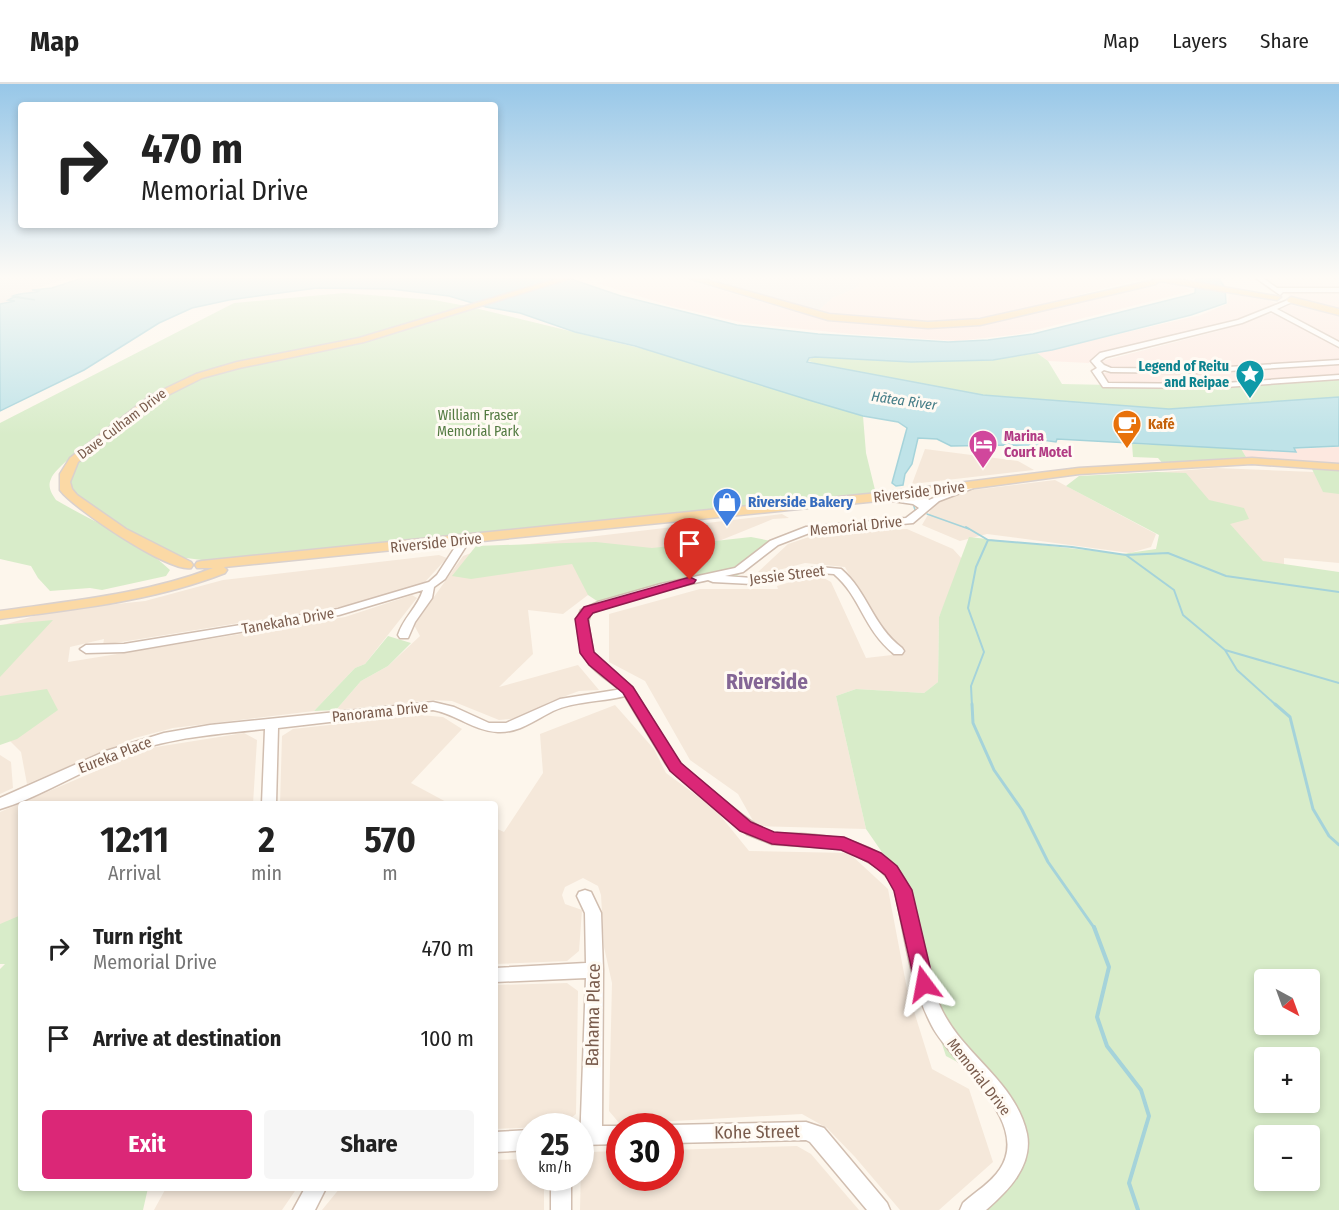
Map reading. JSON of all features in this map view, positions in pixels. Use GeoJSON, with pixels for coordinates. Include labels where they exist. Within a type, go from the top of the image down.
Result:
{"type":"FeatureCollection","features":[{"type":"Feature","properties":{"kind":"main road","name":"Dave Culham Drive"},"geometry":{"type":"LineString","coordinates":[[177,573],[141,547],[140,542],[80,504],[66,490],[65,473],[74,460],[154,398],[199,376],[237,365],[346,344],[392,331]]}},
{"type":"Feature","properties":{"kind":"main road","name":"Riverside Drive"},"geometry":{"type":"LineString","coordinates":[[177,573],[195,580],[203,570],[285,558],[880,497],[1079,471],[1277,461],[1339,467]]}},
{"type":"Feature","properties":{"kind":"main road"},"geometry":{"type":"LineString","coordinates":[[0,615],[80,603],[150,584],[177,573]]}},
{"type":"Feature","properties":{"kind":"street"},"geometry":{"type":"LineString","coordinates":[[1103,368],[1095,361],[1100,356],[1205,331]]}},
{"type":"Feature","properties":{"kind":"street"},"geometry":{"type":"LineString","coordinates":[[1320,331],[1339,345]]}},
{"type":"Feature","properties":{"kind":"street"},"geometry":{"type":"LineString","coordinates":[[1339,362],[1196,372],[1103,368],[1096,372],[1106,385],[1211,386],[1339,377]]}},
{"type":"Feature","properties":{"kind":"street","name":"Memorial Drive"},"geometry":{"type":"LineString","coordinates":[[970,1210],[1000,1184],[1012,1168],[1019,1143],[1016,1127],[1006,1107],[951,1042],[934,1013],[903,890],[895,876],[874,857],[844,843],[772,838],[746,826],[676,767],[628,690],[594,662],[587,653],[583,615],[602,604],[739,570],[774,543],[810,529],[901,523],[915,518],[936,499],[971,485]]}},
{"type":"Feature","properties":{"kind":"street"},"geometry":{"type":"LineString","coordinates":[[920,492],[926,500],[925,508]]}},
{"type":"Feature","properties":{"kind":"street","name":"Memorial Drive"},"geometry":{"type":"LineString","coordinates":[[880,497],[913,500],[925,508]]}},
{"type":"Feature","properties":{"kind":"street"},"geometry":{"type":"LineString","coordinates":[[404,635],[407,623],[428,593],[429,586],[441,577],[465,540]]}},
{"type":"Feature","properties":{"kind":"street","name":"Jessie Street"},"geometry":{"type":"LineString","coordinates":[[707,577],[752,581],[819,570],[837,571],[851,586],[869,622],[880,636],[898,651]]}},
{"type":"Feature","properties":{"kind":"street","name":"Tanekaha Drive"},"geometry":{"type":"LineString","coordinates":[[86,649],[124,648],[329,614],[429,586]]}},
{"type":"Feature","properties":{"kind":"street","name":"Panorama Drive"},"geometry":{"type":"LineString","coordinates":[[272,724],[433,706],[454,710],[489,728],[509,728],[522,725],[555,705],[628,690]]}},
{"type":"Feature","properties":{"kind":"street"},"geometry":{"type":"LineString","coordinates":[[269,801],[272,724]]}},
{"type":"Feature","properties":{"kind":"street","name":"Eureka Place"},"geometry":{"type":"LineString","coordinates":[[0,804],[146,742],[184,733],[272,724]]}},
{"type":"Feature","properties":{"kind":"street","name":"Bahama Place"},"geometry":{"type":"LineString","coordinates":[[585,896],[593,913],[595,970],[587,1113]]}},
{"type":"Feature","properties":{"kind":"street"},"geometry":{"type":"LineString","coordinates":[[498,975],[595,970]]}},
{"type":"Feature","properties":{"kind":"street","name":"Kohe Street"},"geometry":{"type":"LineString","coordinates":[[684,1134],[806,1131],[817,1135],[880,1210]]}},
{"type":"Feature","properties":{"kind":"street"},"geometry":{"type":"LineString","coordinates":[[498,1142],[516,1141]]}},
{"type":"Feature","properties":{"kind":"street"},"geometry":{"type":"LineString","coordinates":[[303,1210],[314,1191]]}},
{"type":"Feature","properties":{"kind":"street"},"geometry":{"type":"LineString","coordinates":[[561,1191],[561,1210]]}},
{"type":"Feature","properties":{"kind":"shaded area"},"geometry":{"type":"Polygon","coordinates":[[[817,331],[1034,331],[957,341],[817,331]]]}},
{"type":"Feature","properties":{"kind":"shaded area"},"geometry":{"type":"Polygon","coordinates":[[[1134,331],[1200,331],[1105,354],[1092,358],[1089,363],[1048,361],[1037,353],[1134,331]]]}},
{"type":"Feature","properties":{"kind":"shaded area"},"geometry":{"type":"Polygon","coordinates":[[[1218,331],[1306,331],[1339,348],[1339,360],[1197,370],[1116,369],[1108,367],[1102,361],[1218,331]]]}},
{"type":"Feature","properties":{"kind":"shaded area"},"geometry":{"type":"Polygon","coordinates":[[[1319,331],[1339,331],[1339,342],[1319,331]]]}},
{"type":"Feature","properties":{"kind":"shaded area"},"geometry":{"type":"Polygon","coordinates":[[[1339,365],[1339,377],[1217,385],[1116,384],[1108,382],[1102,373],[1203,373],[1339,365]]]}},
{"type":"Feature","properties":{"kind":"shaded area"},"geometry":{"type":"Polygon","coordinates":[[[1240,447],[1296,452],[1294,449],[1339,447],[1339,463],[1246,457],[1240,447]]]}},
{"type":"Feature","properties":{"kind":"shaded area"},"geometry":{"type":"Polygon","coordinates":[[[925,449],[1018,461],[1034,470],[912,484],[925,449]]]}},
{"type":"Feature","properties":{"kind":"shaded area"},"geometry":{"type":"Polygon","coordinates":[[[1216,468],[1339,473],[1339,563],[1284,558],[1284,573],[1096,477],[1216,468]]]}},
{"type":"Feature","properties":{"kind":"shaded area"},"geometry":{"type":"Polygon","coordinates":[[[1055,480],[1156,534],[1151,547],[1130,553],[987,534],[960,541],[922,525],[940,494],[1055,480]]]}},
{"type":"Feature","properties":{"kind":"shaded area"},"geometry":{"type":"Polygon","coordinates":[[[782,514],[789,518],[773,519],[714,543],[629,553],[610,548],[588,595],[563,614],[528,610],[533,654],[499,687],[578,665],[599,690],[579,691],[549,702],[520,718],[499,720],[452,701],[432,700],[336,710],[361,681],[388,666],[420,636],[414,625],[463,556],[479,550],[782,514]]]}},
{"type":"Feature","properties":{"kind":"shaded area"},"geometry":{"type":"Polygon","coordinates":[[[907,529],[953,549],[963,560],[939,617],[938,682],[924,693],[856,689],[836,696],[866,829],[756,826],[738,794],[690,760],[645,681],[609,662],[609,614],[700,589],[778,589],[777,586],[811,576],[822,577],[831,582],[866,658],[892,655],[845,567],[805,563],[771,572],[758,572],[788,544],[821,533],[907,529]]]}},
{"type":"Feature","properties":{"kind":"shaded area"},"geometry":{"type":"Polygon","coordinates":[[[439,555],[447,558],[424,583],[345,606],[103,645],[104,639],[70,647],[68,662],[345,617],[412,595],[417,598],[365,664],[355,668],[314,711],[173,728],[135,738],[27,784],[21,752],[0,731],[0,626],[51,611],[145,601],[223,580],[439,555]]]}},
{"type":"Feature","properties":{"kind":"shaded area"},"geometry":{"type":"Polygon","coordinates":[[[615,705],[654,749],[666,773],[715,809],[749,851],[849,853],[888,889],[907,989],[932,1069],[969,1089],[993,1162],[939,1210],[900,1210],[827,1128],[802,1114],[684,1120],[684,1113],[611,1113],[612,983],[604,947],[601,895],[598,886],[583,878],[565,887],[562,895],[565,904],[582,910],[579,951],[567,961],[498,964],[498,829],[504,832],[543,773],[540,734],[615,705]]]}},
{"type":"Feature","properties":{"kind":"shaded area"},"geometry":{"type":"Polygon","coordinates":[[[420,715],[443,717],[462,729],[411,783],[444,801],[280,801],[282,736],[293,729],[420,715]]]}},
{"type":"Feature","properties":{"kind":"shaded area"},"geometry":{"type":"Polygon","coordinates":[[[244,733],[257,740],[253,801],[26,801],[150,748],[244,733]]]}},
{"type":"Feature","properties":{"kind":"shaded area"},"geometry":{"type":"Polygon","coordinates":[[[0,755],[11,762],[13,788],[0,794],[0,755]]]}},
{"type":"Feature","properties":{"kind":"shaded area"},"geometry":{"type":"Polygon","coordinates":[[[18,804],[18,922],[0,929],[0,812],[18,804]]]}},
{"type":"Feature","properties":{"kind":"shaded area"},"geometry":{"type":"Polygon","coordinates":[[[567,983],[578,991],[576,1113],[516,1113],[516,1128],[498,1129],[498,985],[567,983]]]}},
{"type":"Feature","properties":{"kind":"shaded area"},"geometry":{"type":"Polygon","coordinates":[[[797,1146],[811,1154],[859,1210],[580,1210],[580,1191],[594,1191],[594,1152],[606,1151],[606,1191],[684,1191],[684,1150],[797,1146]]]}},
{"type":"Feature","properties":{"kind":"shaded area"},"geometry":{"type":"Polygon","coordinates":[[[516,1159],[516,1191],[544,1191],[544,1210],[322,1210],[338,1191],[498,1191],[498,1160],[516,1159]]]}},
{"type":"Feature","properties":{"kind":"shaded area"},"geometry":{"type":"Polygon","coordinates":[[[164,1191],[295,1191],[282,1210],[154,1210],[164,1191]]]}},
{"type":"Feature","properties":{"kind":"green space"},"geometry":{"type":"Polygon","coordinates":[[[180,331],[388,331],[193,375],[139,407],[93,439],[59,469],[50,482],[50,488],[56,500],[115,532],[158,559],[170,570],[166,576],[102,590],[90,588],[50,591],[31,566],[0,559],[0,423],[180,331]]]}},
{"type":"Feature","properties":{"kind":"green space","name":"William Fraser Memorial Park"},"geometry":{"type":"Polygon","coordinates":[[[568,331],[656,352],[863,416],[866,453],[876,494],[210,561],[178,557],[69,496],[70,471],[96,447],[181,386],[213,373],[396,332],[568,331]]]}},
{"type":"Feature","properties":{"kind":"green space"},"geometry":{"type":"Polygon","coordinates":[[[1037,353],[1048,361],[1062,384],[1209,387],[1339,379],[1339,397],[1169,409],[983,395],[821,366],[807,360],[815,357],[911,362],[993,360],[1037,353]]]}},
{"type":"Feature","properties":{"kind":"green space"},"geometry":{"type":"Polygon","coordinates":[[[1132,444],[1240,447],[1246,457],[1164,465],[1158,458],[1133,457],[1132,444]]]}},
{"type":"Feature","properties":{"kind":"green space"},"geometry":{"type":"Polygon","coordinates":[[[1311,467],[1339,470],[1339,494],[1323,492],[1311,467]]]}},
{"type":"Feature","properties":{"kind":"green space"},"geometry":{"type":"Polygon","coordinates":[[[1157,472],[1186,473],[1209,500],[1244,508],[1249,519],[1230,524],[1263,561],[1339,572],[1339,1210],[968,1210],[1022,1159],[993,1081],[946,1056],[920,978],[904,884],[866,829],[836,696],[856,689],[924,693],[938,682],[939,617],[969,537],[1122,554],[1156,549],[1159,535],[1066,486],[1079,476],[1157,472]]]}},
{"type":"Feature","properties":{"kind":"green space"},"geometry":{"type":"Polygon","coordinates":[[[751,537],[776,542],[737,576],[705,578],[600,603],[588,595],[572,564],[471,579],[452,576],[476,546],[596,542],[652,548],[751,537]]]}},
{"type":"Feature","properties":{"kind":"green space"},"geometry":{"type":"Polygon","coordinates":[[[53,620],[0,677],[0,625],[53,620]]]}},
{"type":"Feature","properties":{"kind":"green space"},"geometry":{"type":"Polygon","coordinates":[[[388,636],[411,643],[388,666],[361,681],[336,710],[314,711],[355,668],[365,664],[388,636]]]}},
{"type":"Feature","properties":{"kind":"green space"},"geometry":{"type":"Polygon","coordinates":[[[47,689],[58,710],[17,739],[0,745],[0,696],[47,689]]]}},
{"type":"Feature","properties":{"kind":"green space"},"geometry":{"type":"Polygon","coordinates":[[[18,916],[18,1191],[147,1191],[143,1210],[0,1210],[0,969],[5,964],[0,964],[0,924],[18,916]]]}},
{"type":"Feature","properties":{"kind":"water"},"geometry":{"type":"Polygon","coordinates":[[[0,331],[147,331],[84,370],[0,411],[0,331]]]}},
{"type":"Feature","properties":{"kind":"water","name":"Hātea River"},"geometry":{"type":"Polygon","coordinates":[[[571,331],[787,331],[948,342],[988,340],[1047,331],[1129,331],[1052,350],[993,360],[911,362],[815,357],[809,358],[807,362],[983,395],[1169,409],[1339,397],[1339,446],[1294,448],[1296,452],[1057,439],[1056,442],[1042,440],[1040,449],[1010,445],[951,446],[937,439],[918,438],[912,464],[905,474],[903,485],[896,486],[892,483],[907,428],[898,422],[863,416],[635,346],[571,331]]]}},
{"type":"Feature","properties":{"kind":"waterway"},"geometry":{"type":"LineString","coordinates":[[913,503],[915,510]]}},
{"type":"Feature","properties":{"kind":"waterway"},"geometry":{"type":"LineString","coordinates":[[927,514],[969,529]]}},
{"type":"Feature","properties":{"kind":"waterway"},"geometry":{"type":"LineString","coordinates":[[966,527],[988,540]]}},
{"type":"Feature","properties":{"kind":"waterway"},"geometry":{"type":"LineString","coordinates":[[972,706],[971,686],[984,652],[968,608],[976,567],[988,540]]}},
{"type":"Feature","properties":{"kind":"waterway"},"geometry":{"type":"LineString","coordinates":[[988,540],[1072,547],[1126,555]]}},
{"type":"Feature","properties":{"kind":"waterway"},"geometry":{"type":"LineString","coordinates":[[1126,555],[1168,553],[1226,576],[1339,592]]}},
{"type":"Feature","properties":{"kind":"waterway"},"geometry":{"type":"LineString","coordinates":[[1126,555],[1174,590],[1183,615],[1225,650]]}},
{"type":"Feature","properties":{"kind":"waterway"},"geometry":{"type":"LineString","coordinates":[[1225,650],[1339,683]]}},
{"type":"Feature","properties":{"kind":"waterway"},"geometry":{"type":"LineString","coordinates":[[1225,650],[1237,670],[1277,706]]}},
{"type":"Feature","properties":{"kind":"waterway"},"geometry":{"type":"LineString","coordinates":[[972,704],[973,723],[994,770],[1022,810],[1048,862],[1094,928]]}},
{"type":"Feature","properties":{"kind":"waterway"},"geometry":{"type":"LineString","coordinates":[[1275,704],[1290,717],[1313,809],[1329,836],[1339,845]]}},
{"type":"Feature","properties":{"kind":"waterway"},"geometry":{"type":"LineString","coordinates":[[1094,928],[1109,967],[1097,1017],[1107,1046],[1141,1090],[1149,1116],[1129,1183],[1138,1210]]}},
{"type":"Feature","properties":{"kind":"place","name":"Legend of Reitu and Reipae"},"geometry":{"type":"Point","coordinates":[1250,400]}},
{"type":"Feature","properties":{"kind":"place","name":"Kafé"},"geometry":{"type":"Point","coordinates":[1127,450]}},
{"type":"Feature","properties":{"kind":"place","name":"Marina Court Motel"},"geometry":{"type":"Point","coordinates":[983,470]}},
{"type":"Feature","properties":{"kind":"place","name":"Riverside Bakery"},"geometry":{"type":"Point","coordinates":[727,528]}},
{"type":"Feature","properties":{"kind":"district","name":"Riverside"},"geometry":{"type":"Point","coordinates":[767,682]}},
{"type":"Feature","properties":{"kind":"route"},"geometry":{"type":"LineString","coordinates":[[690,580],[602,604],[585,612],[582,619],[587,653],[594,662],[628,690],[676,767],[746,826],[760,835],[772,838],[844,843],[874,857],[891,870],[903,890],[924,984]]}}]}
